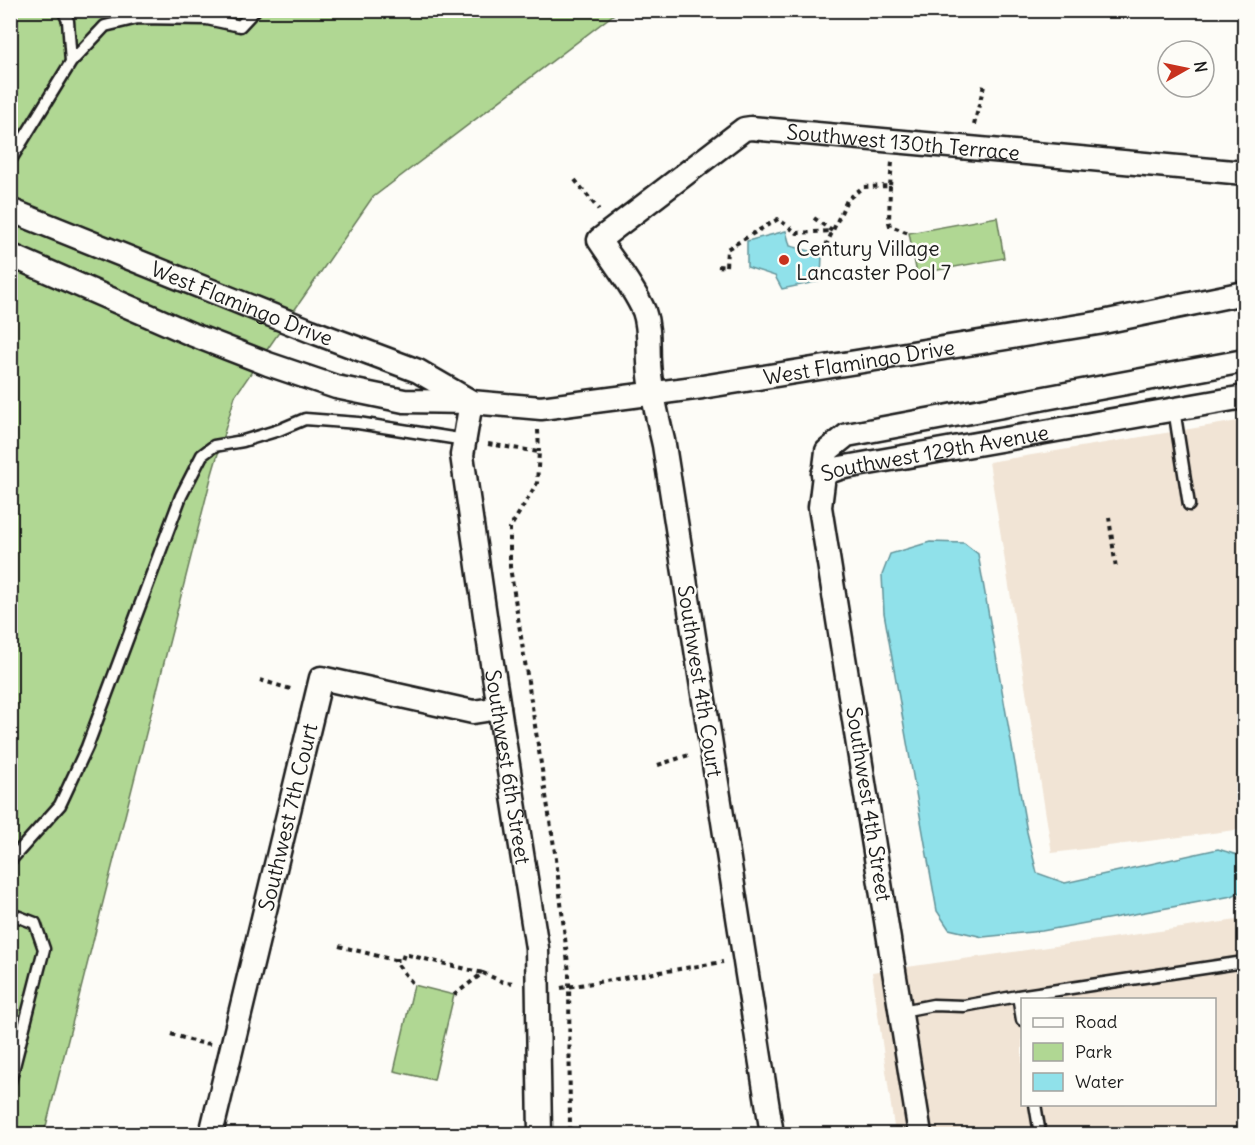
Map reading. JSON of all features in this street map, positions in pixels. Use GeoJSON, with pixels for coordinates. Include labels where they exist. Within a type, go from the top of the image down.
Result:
{"type":"FeatureCollection","features":[{"type":"Feature","properties":{"kind":"street","name":"Southwest 130th Terrace"},"geometry":{"type":"LineString","coordinates":[[606,234],[744,129],[1245,173]]}},
{"type":"Feature","properties":{"kind":"street","name":"West Flamingo Drive"},"geometry":{"type":"LineString","coordinates":[[10,210],[311,332],[418,371],[471,402]]}},
{"type":"Feature","properties":{"kind":"street","name":"Southwest 4th Court"},"geometry":{"type":"LineString","coordinates":[[606,234],[644,312],[649,338],[653,394],[664,445],[710,752],[772,1134]]}},
{"type":"Feature","properties":{"kind":"street","name":"West Flamingo Drive"},"geometry":{"type":"LineString","coordinates":[[10,255],[191,334],[336,387],[404,401],[471,402],[547,408],[653,394],[1098,323],[1245,293]]}},
{"type":"Feature","properties":{"kind":"street","name":"Southwest 129th Avenue"},"geometry":{"type":"LineString","coordinates":[[1245,361],[847,435],[827,451],[823,474],[851,466],[1245,396]]}},
{"type":"Feature","properties":{"kind":"street","name":"Southwest 6th Street"},"geometry":{"type":"LineString","coordinates":[[471,402],[462,455],[537,948],[533,1132]]}},
{"type":"Feature","properties":{"kind":"street","name":"Southwest 4th Street"},"geometry":{"type":"LineString","coordinates":[[823,474],[820,507],[920,1134]]}},
{"type":"Feature","properties":{"kind":"street","name":"Southwest 7th Court"},"geometry":{"type":"LineString","coordinates":[[210,1134],[321,678],[473,712],[499,708]]}},
{"type":"Feature","properties":{"kind":"lane"},"geometry":{"type":"LineString","coordinates":[[63,10],[68,21],[71,62]]}},
{"type":"Feature","properties":{"kind":"lane"},"geometry":{"type":"LineString","coordinates":[[10,161],[71,62],[105,26],[138,18],[207,19],[240,26],[255,10]]}},
{"type":"Feature","properties":{"kind":"lane"},"geometry":{"type":"LineString","coordinates":[[1174,409],[1189,505]]}},
{"type":"Feature","properties":{"kind":"lane"},"geometry":{"type":"LineString","coordinates":[[10,861],[60,805],[87,747],[181,496],[202,455],[214,446],[243,441],[305,419],[358,423],[465,440]]}},
{"type":"Feature","properties":{"kind":"lane"},"geometry":{"type":"LineString","coordinates":[[10,916],[14,915],[35,923],[44,949],[10,1082]]}},
{"type":"Feature","properties":{"kind":"lane"},"geometry":{"type":"LineString","coordinates":[[902,1011],[933,1005],[964,1006],[1245,962]]}},
{"type":"Feature","properties":{"kind":"lane"},"geometry":{"type":"LineString","coordinates":[[1018,996],[1021,1010]]}},
{"type":"Feature","properties":{"kind":"lane"},"geometry":{"type":"LineString","coordinates":[[1035,1106],[1040,1134]]}},
{"type":"Feature","properties":{"kind":"path"},"geometry":{"type":"LineString","coordinates":[[969,148],[984,85]]}},
{"type":"Feature","properties":{"kind":"path"},"geometry":{"type":"LineString","coordinates":[[893,141],[890,226],[909,233]]}},
{"type":"Feature","properties":{"kind":"path"},"geometry":{"type":"LineString","coordinates":[[575,180],[606,234]]}},
{"type":"Feature","properties":{"kind":"path"},"geometry":{"type":"LineString","coordinates":[[822,254],[847,200],[863,187],[890,186]]}},
{"type":"Feature","properties":{"kind":"path"},"geometry":{"type":"LineString","coordinates":[[814,218],[832,231]]}},
{"type":"Feature","properties":{"kind":"path"},"geometry":{"type":"LineString","coordinates":[[718,266],[726,267],[727,249],[778,219],[797,233],[832,231]]}},
{"type":"Feature","properties":{"kind":"path"},"geometry":{"type":"LineString","coordinates":[[537,423],[539,452],[537,483],[510,528],[510,567],[556,859],[569,973],[570,1134]]}},
{"type":"Feature","properties":{"kind":"path"},"geometry":{"type":"LineString","coordinates":[[465,440],[539,452]]}},
{"type":"Feature","properties":{"kind":"path"},"geometry":{"type":"LineString","coordinates":[[1109,518],[1116,569]]}},
{"type":"Feature","properties":{"kind":"path"},"geometry":{"type":"LineString","coordinates":[[260,680],[317,696]]}},
{"type":"Feature","properties":{"kind":"path"},"geometry":{"type":"LineString","coordinates":[[658,765],[680,757],[710,752]]}},
{"type":"Feature","properties":{"kind":"path"},"geometry":{"type":"LineString","coordinates":[[339,946],[394,960],[402,960],[404,954],[483,973],[503,982],[526,983],[537,987],[569,988],[744,960]]}},
{"type":"Feature","properties":{"kind":"path"},"geometry":{"type":"LineString","coordinates":[[394,960],[414,985]]}},
{"type":"Feature","properties":{"kind":"path"},"geometry":{"type":"LineString","coordinates":[[454,995],[483,973]]}},
{"type":"Feature","properties":{"kind":"path"},"geometry":{"type":"LineString","coordinates":[[171,1034],[196,1042],[232,1047]]}},
{"type":"Feature","properties":{"kind":"shaded area"},"geometry":{"type":"Polygon","coordinates":[[[1244,420],[1244,829],[1052,853],[989,462],[1244,420]]]}},
{"type":"Feature","properties":{"kind":"shaded area"},"geometry":{"type":"Polygon","coordinates":[[[1244,919],[1244,1134],[895,1134],[872,972],[1244,919]]]}},
{"type":"Feature","properties":{"kind":"green space"},"geometry":{"type":"Polygon","coordinates":[[[11,11],[618,11],[372,198],[235,396],[212,474],[44,1134],[11,1134],[11,11]]]}},
{"type":"Feature","properties":{"kind":"green space"},"geometry":{"type":"Polygon","coordinates":[[[997,217],[1004,258],[917,274],[909,233],[997,217]]]}},
{"type":"Feature","properties":{"kind":"green space"},"geometry":{"type":"Polygon","coordinates":[[[414,985],[454,995],[434,1080],[394,1071],[414,985]]]}},
{"type":"Feature","properties":{"kind":"water","name":"Century Village Lancaster Pool 7"},"geometry":{"type":"Polygon","coordinates":[[[786,231],[790,246],[822,254],[821,281],[782,289],[775,276],[747,267],[747,241],[786,231]]]}},
{"type":"Feature","properties":{"kind":"water"},"geometry":{"type":"Polygon","coordinates":[[[930,542],[964,543],[978,554],[1027,832],[1037,873],[1065,883],[1218,849],[1244,857],[1244,890],[1232,896],[1042,931],[983,937],[949,929],[937,911],[884,613],[882,575],[890,554],[930,542]]]}},
{"type":"Feature","properties":{"kind":"place","name":"Century Village Lancaster Pool 7"},"geometry":{"type":"Point","coordinates":[784,260]}}]}
